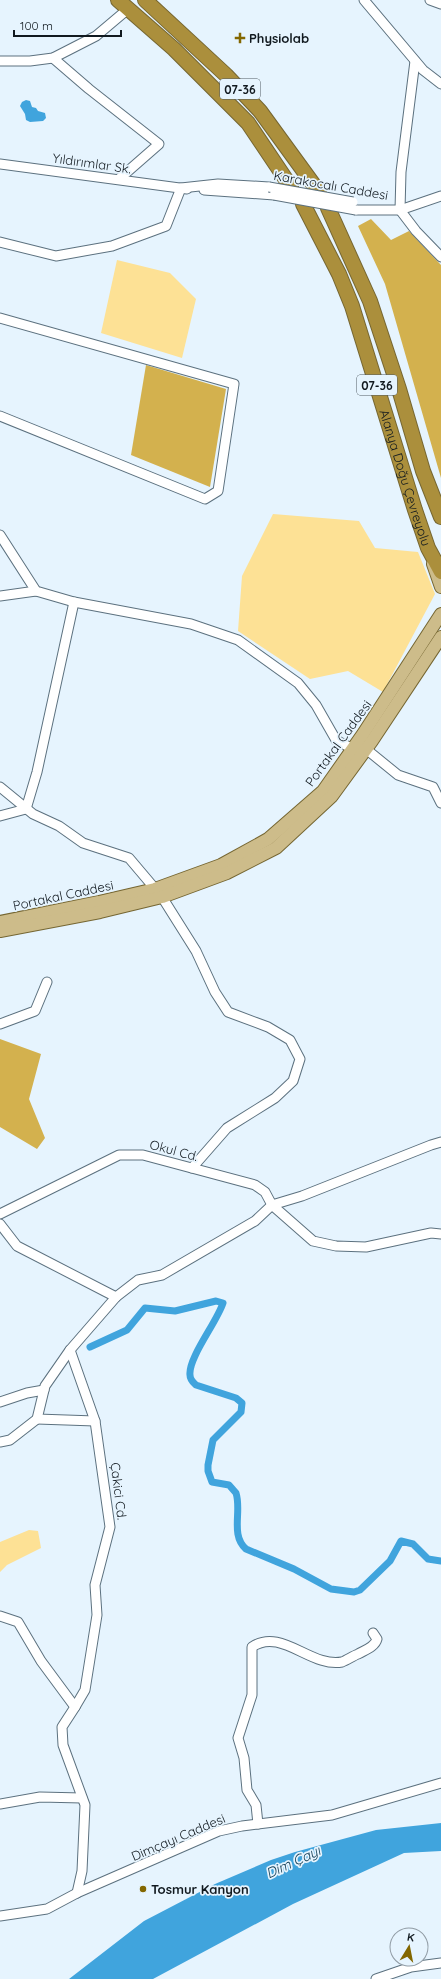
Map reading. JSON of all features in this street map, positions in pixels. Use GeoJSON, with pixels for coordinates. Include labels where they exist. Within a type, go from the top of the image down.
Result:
{"type":"FeatureCollection","features":[{"type":"Feature","properties":{"kind":"highway","name":"07-36"},"geometry":{"type":"LineString","coordinates":[[145,0],[226,74],[260,111],[319,192]]}},
{"type":"Feature","properties":{"kind":"highway","name":"07-36"},"geometry":{"type":"LineString","coordinates":[[123,5],[179,54],[248,123],[292,187]]}},
{"type":"Feature","properties":{"kind":"highway","name":"Alanya Doğu Çevreyolu"},"geometry":{"type":"LineString","coordinates":[[303,204],[335,267],[352,306],[415,510],[428,548],[441,572]]}},
{"type":"Feature","properties":{"kind":"highway","name":"Alanya Doğu Çevreyolu"},"geometry":{"type":"LineString","coordinates":[[328,208],[370,301],[399,388],[423,471],[441,517]]}},
{"type":"Feature","properties":{"kind":"main road"},"geometry":{"type":"LineString","coordinates":[[428,548],[441,587]]}},
{"type":"Feature","properties":{"kind":"main road","name":"Portakal Caddesi"},"geometry":{"type":"LineString","coordinates":[[0,922],[99,902],[159,892],[221,865],[268,839],[323,791],[353,749],[441,615]]}},
{"type":"Feature","properties":{"kind":"main road","name":"Portakal Caddesi"},"geometry":{"type":"LineString","coordinates":[[0,931],[100,912],[159,892],[227,873],[276,848],[332,796],[366,749],[441,637]]}},
{"type":"Feature","properties":{"kind":"street"},"geometry":{"type":"LineString","coordinates":[[364,0],[423,70],[441,84]]}},
{"type":"Feature","properties":{"kind":"street"},"geometry":{"type":"LineString","coordinates":[[430,0],[441,4]]}},
{"type":"Feature","properties":{"kind":"street"},"geometry":{"type":"LineString","coordinates":[[0,61],[30,62],[53,58],[96,36],[123,5]]}},
{"type":"Feature","properties":{"kind":"street"},"geometry":{"type":"LineString","coordinates":[[53,58],[89,89],[159,144],[119,179]]}},
{"type":"Feature","properties":{"kind":"street"},"geometry":{"type":"LineString","coordinates":[[415,60],[401,172],[400,210],[416,231],[441,257]]}},
{"type":"Feature","properties":{"kind":"street","name":"Yıldırımlar Sk."},"geometry":{"type":"LineString","coordinates":[[0,164],[181,188]]}},
{"type":"Feature","properties":{"kind":"street","name":"Karakocalı Caddesi"},"geometry":{"type":"LineString","coordinates":[[181,188],[218,184],[272,191],[355,206],[400,210]]}},
{"type":"Feature","properties":{"kind":"street"},"geometry":{"type":"LineString","coordinates":[[0,242],[56,256],[112,246],[166,226],[181,188]]}},
{"type":"Feature","properties":{"kind":"street"},"geometry":{"type":"LineString","coordinates":[[400,210],[441,196]]}},
{"type":"Feature","properties":{"kind":"street"},"geometry":{"type":"LineString","coordinates":[[0,318],[234,384],[218,491],[205,499],[0,416]]}},
{"type":"Feature","properties":{"kind":"street"},"geometry":{"type":"LineString","coordinates":[[0,535],[36,591]]}},
{"type":"Feature","properties":{"kind":"street"},"geometry":{"type":"LineString","coordinates":[[0,596],[36,591],[74,602],[191,624],[238,640],[298,683],[316,705],[336,740],[353,749],[366,749],[398,775],[433,787],[441,802]]}},
{"type":"Feature","properties":{"kind":"street"},"geometry":{"type":"LineString","coordinates":[[26,809],[37,772],[74,602]]}},
{"type":"Feature","properties":{"kind":"street"},"geometry":{"type":"LineString","coordinates":[[0,787],[26,809],[59,826],[82,843],[129,858],[159,892],[196,951],[215,992],[228,1012],[268,1027],[290,1040],[300,1059],[294,1081],[275,1098],[227,1128],[192,1168]]}},
{"type":"Feature","properties":{"kind":"street"},"geometry":{"type":"LineString","coordinates":[[0,816],[26,809]]}},
{"type":"Feature","properties":{"kind":"street"},"geometry":{"type":"LineString","coordinates":[[0,1024],[36,1011],[47,982]]}},
{"type":"Feature","properties":{"kind":"street"},"geometry":{"type":"LineString","coordinates":[[37,1420],[45,1386],[70,1350],[116,1297],[138,1280],[162,1275],[256,1221],[272,1205],[302,1196],[431,1144],[441,1142]]}},
{"type":"Feature","properties":{"kind":"street","name":"Okul Cd."},"geometry":{"type":"LineString","coordinates":[[0,1214],[118,1156],[143,1155],[255,1185],[265,1192],[272,1205],[313,1241],[336,1246],[366,1247],[431,1233],[441,1234]]}},
{"type":"Feature","properties":{"kind":"street"},"geometry":{"type":"LineString","coordinates":[[0,1224],[17,1246],[116,1297]]}},
{"type":"Feature","properties":{"kind":"street","name":"Çakici Cd."},"geometry":{"type":"LineString","coordinates":[[70,1350],[95,1421],[110,1527],[95,1585],[97,1616],[85,1690],[62,1727],[63,1745],[85,1805],[82,1871],[77,1893]]}},
{"type":"Feature","properties":{"kind":"street"},"geometry":{"type":"LineString","coordinates":[[0,1402],[27,1393],[44,1390]]}},
{"type":"Feature","properties":{"kind":"street"},"geometry":{"type":"LineString","coordinates":[[0,1442],[10,1440],[37,1420],[95,1421]]}},
{"type":"Feature","properties":{"kind":"street"},"geometry":{"type":"LineString","coordinates":[[0,1616],[18,1622],[41,1661],[75,1707]]}},
{"type":"Feature","properties":{"kind":"street"},"geometry":{"type":"LineString","coordinates":[[258,1824],[256,1805],[246,1790],[244,1758],[238,1738],[252,1695],[252,1647],[260,1641],[283,1644],[323,1661],[341,1662],[367,1650],[376,1643],[378,1639],[373,1633]]}},
{"type":"Feature","properties":{"kind":"street","name":"Dimçayı Caddesi"},"geometry":{"type":"LineString","coordinates":[[0,1916],[46,1909],[77,1893],[219,1831],[258,1824],[332,1815],[441,1783]]}},
{"type":"Feature","properties":{"kind":"street"},"geometry":{"type":"LineString","coordinates":[[0,1804],[40,1797],[82,1798]]}},
{"type":"Feature","properties":{"kind":"street"},"geometry":{"type":"LineString","coordinates":[[376,1979],[411,1967],[441,1963]]}},
{"type":"Feature","properties":{"kind":"shaded area"},"geometry":{"type":"Polygon","coordinates":[[[371,219],[391,240],[409,231],[441,265],[441,478],[385,284],[358,226],[371,219]]]}},
{"type":"Feature","properties":{"kind":"shaded area"},"geometry":{"type":"Polygon","coordinates":[[[117,260],[170,273],[196,299],[182,358],[101,333],[117,260]]]}},
{"type":"Feature","properties":{"kind":"shaded area"},"geometry":{"type":"Polygon","coordinates":[[[146,365],[226,389],[210,487],[131,455],[146,365]]]}},
{"type":"Feature","properties":{"kind":"shaded area"},"geometry":{"type":"Polygon","coordinates":[[[273,514],[359,521],[375,548],[418,552],[435,594],[383,692],[348,671],[310,679],[238,631],[242,576],[273,514]]]}},
{"type":"Feature","properties":{"kind":"shaded area"},"geometry":{"type":"Polygon","coordinates":[[[0,1039],[41,1054],[29,1099],[45,1138],[37,1149],[0,1127],[0,1039]]]}},
{"type":"Feature","properties":{"kind":"shaded area"},"geometry":{"type":"Polygon","coordinates":[[[29,1530],[38,1531],[41,1548],[7,1565],[0,1572],[0,1542],[29,1530]]]}},
{"type":"Feature","properties":{"kind":"water"},"geometry":{"type":"Polygon","coordinates":[[[26,100],[30,101],[32,107],[45,113],[46,118],[43,121],[30,122],[26,120],[25,114],[20,106],[22,102],[26,100]]]}},
{"type":"Feature","properties":{"kind":"water","name":"Dim Çayı"},"geometry":{"type":"Polygon","coordinates":[[[441,1823],[441,1851],[404,1853],[293,1904],[153,1979],[69,1979],[144,1921],[215,1884],[271,1860],[376,1830],[441,1823]]]}},
{"type":"Feature","properties":{"kind":"waterway"},"geometry":{"type":"LineString","coordinates":[[90,1347],[127,1330],[145,1308],[175,1311],[216,1301],[223,1303],[193,1359],[190,1377],[196,1385],[236,1398],[242,1403],[241,1412],[213,1440],[208,1471],[212,1482],[229,1485],[236,1493],[238,1507],[237,1530],[241,1543],[246,1549],[294,1569],[331,1589],[354,1592],[360,1590],[390,1561],[401,1541],[413,1544],[428,1559],[441,1561]]}},
{"type":"Feature","properties":{"kind":"place","name":"Physiolab"},"geometry":{"type":"Point","coordinates":[240,38]}},
{"type":"Feature","properties":{"kind":"place","name":"Tosmur Kanyon"},"geometry":{"type":"Point","coordinates":[143,1889]}}]}
